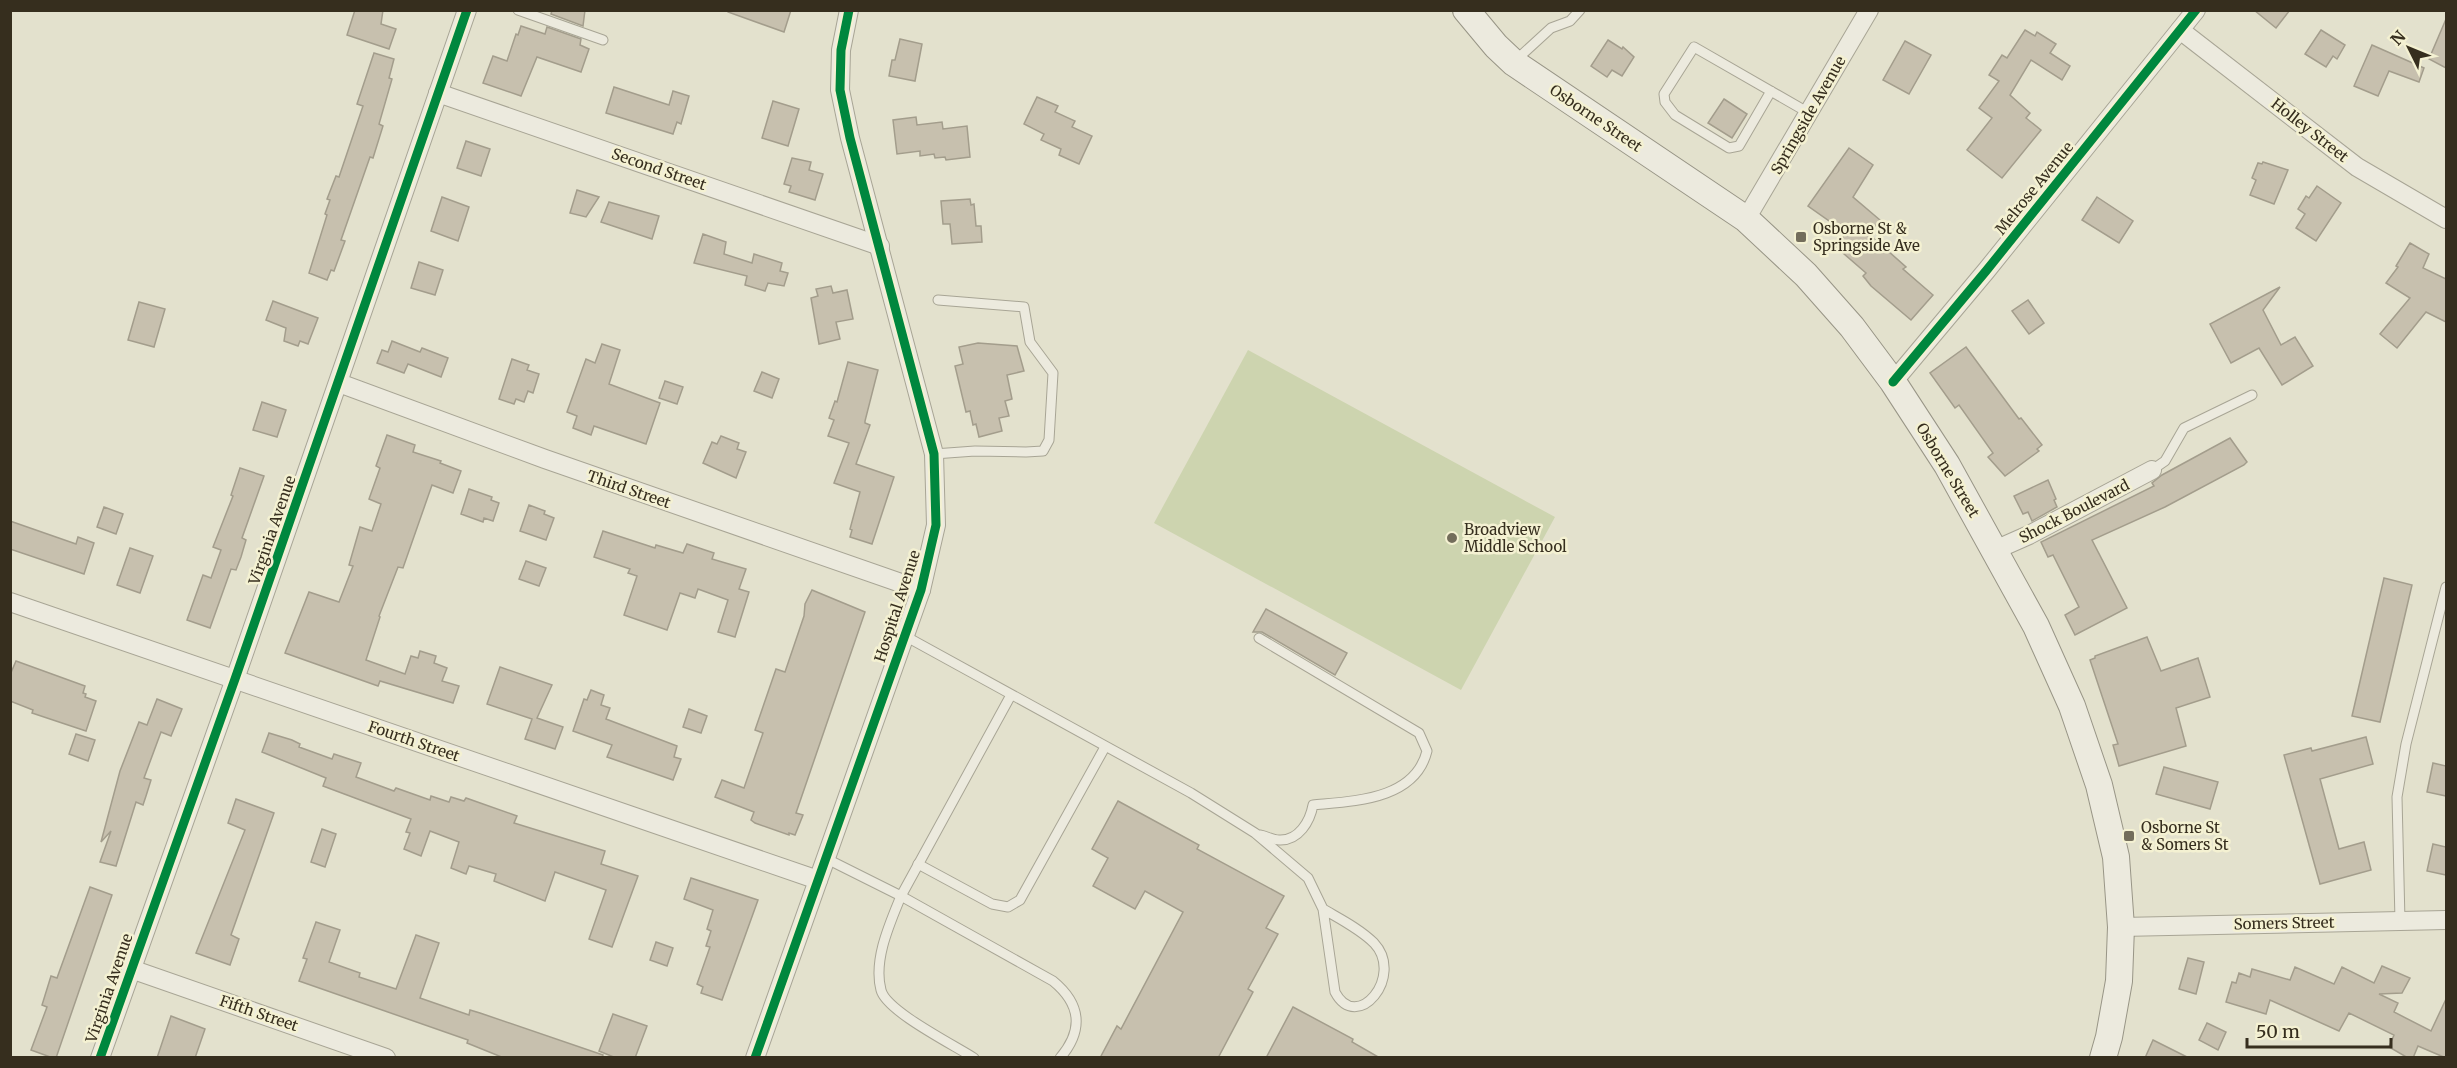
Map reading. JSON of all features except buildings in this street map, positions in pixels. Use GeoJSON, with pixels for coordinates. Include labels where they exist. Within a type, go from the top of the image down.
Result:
{"type":"FeatureCollection","features":[{"type":"Feature","properties":{"kind":"main road","name":"Osborne Street"},"geometry":{"type":"LineString","coordinates":[[1466,10],[1505,55],[1746,219],[1806,275],[1852,327],[1893,382],[1947,465],[2036,626],[2072,706],[2099,785],[2116,857],[2121,927],[2119,981],[2103,1058]]}},
{"type":"Feature","properties":{"kind":"street","name":"Virginia Avenue"},"geometry":{"type":"LineString","coordinates":[[100,1058],[236,679],[467,10]]}},
{"type":"Feature","properties":{"kind":"street","name":"Hospital Avenue"},"geometry":{"type":"LineString","coordinates":[[755,1058],[921,590],[936,525],[934,454],[850,138],[840,90],[841,50],[849,10]]}},
{"type":"Feature","properties":{"kind":"street","name":"Springside Avenue"},"geometry":{"type":"LineString","coordinates":[[1746,219],[1869,10]]}},
{"type":"Feature","properties":{"kind":"street","name":"Melrose Avenue"},"geometry":{"type":"LineString","coordinates":[[1893,382],[1986,271],[2196,10]]}},
{"type":"Feature","properties":{"kind":"street","name":"Holley Street"},"geometry":{"type":"LineString","coordinates":[[2180,30],[2358,167],[2446,219]]}},
{"type":"Feature","properties":{"kind":"street","name":"Second Street"},"geometry":{"type":"LineString","coordinates":[[438,93],[880,246]]}},
{"type":"Feature","properties":{"kind":"street","name":"Third Street"},"geometry":{"type":"LineString","coordinates":[[339,383],[545,459],[921,590]]}},
{"type":"Feature","properties":{"kind":"street","name":"Shock Boulevard"},"geometry":{"type":"LineString","coordinates":[[1995,550],[2029,535],[2152,470]]}},
{"type":"Feature","properties":{"kind":"street","name":"Fourth Street"},"geometry":{"type":"LineString","coordinates":[[10,602],[818,880]]}},
{"type":"Feature","properties":{"kind":"street","name":"Somers Street"},"geometry":{"type":"LineString","coordinates":[[2121,927],[2446,920]]}},
{"type":"Feature","properties":{"kind":"street","name":"Fifth Street"},"geometry":{"type":"LineString","coordinates":[[131,969],[386,1058]]}},
{"type":"Feature","properties":{"kind":"lane"},"geometry":{"type":"LineString","coordinates":[[518,10],[603,40]]}},
{"type":"Feature","properties":{"kind":"lane"},"geometry":{"type":"LineString","coordinates":[[1505,55],[1551,28],[1570,21],[1580,10]]}},
{"type":"Feature","properties":{"kind":"lane"},"geometry":{"type":"LineString","coordinates":[[1771,91],[1738,146],[1729,148],[1675,115],[1665,102],[1664,94],[1694,47],[1771,91],[1809,113]]}},
{"type":"Feature","properties":{"kind":"lane"},"geometry":{"type":"LineString","coordinates":[[934,454],[1042,451],[1049,440],[1053,373],[1030,342],[1024,308],[938,300]]}},
{"type":"Feature","properties":{"kind":"lane"},"geometry":{"type":"LineString","coordinates":[[2152,470],[2165,461],[2184,428],[2252,396]]}},
{"type":"Feature","properties":{"kind":"lane"},"geometry":{"type":"LineString","coordinates":[[2400,921],[2397,797],[2406,744],[2446,587]]}},
{"type":"Feature","properties":{"kind":"lane"},"geometry":{"type":"LineString","coordinates":[[905,636],[1191,793],[1255,833],[1308,878],[1323,909],[1335,992],[1338,999],[1348,1006],[1357,1006],[1370,1001],[1378,991],[1385,973],[1383,957],[1374,943],[1323,909]]}},
{"type":"Feature","properties":{"kind":"lane"},"geometry":{"type":"LineString","coordinates":[[1255,833],[1280,840],[1292,836],[1305,827],[1311,818],[1313,805],[1363,800],[1404,786],[1419,770],[1427,751],[1419,733],[1259,638]]}},
{"type":"Feature","properties":{"kind":"lane"},"geometry":{"type":"LineString","coordinates":[[974,1058],[897,1011],[881,993],[879,971],[888,928],[901,896],[1011,695]]}},
{"type":"Feature","properties":{"kind":"lane"},"geometry":{"type":"LineString","coordinates":[[918,864],[992,904],[1008,907],[1020,900],[1104,747]]}},
{"type":"Feature","properties":{"kind":"lane"},"geometry":{"type":"LineString","coordinates":[[825,858],[901,896],[1053,981],[1068,993],[1076,1009],[1076,1031],[1060,1058]]}},
{"type":"Feature","properties":{"kind":"green space"},"geometry":{"type":"Polygon","coordinates":[[[1248,350],[1555,517],[1461,690],[1154,523],[1248,350]]]}},
{"type":"Feature","properties":{"kind":"cycle path"},"geometry":{"type":"LineString","coordinates":[[100,1058],[235,679],[467,10]]}},
{"type":"Feature","properties":{"kind":"cycle path"},"geometry":{"type":"LineString","coordinates":[[755,1058],[921,590],[936,525],[934,454],[850,138],[840,90],[841,50],[849,10]]}},
{"type":"Feature","properties":{"kind":"cycle path"},"geometry":{"type":"LineString","coordinates":[[1893,382],[1986,271],[2196,10]]}},
{"type":"Feature","properties":{"kind":"place","name":"Osborne St & Springside Ave"},"geometry":{"type":"Point","coordinates":[1801,237]}},
{"type":"Feature","properties":{"kind":"place","name":"Broadview Middle School"},"geometry":{"type":"Point","coordinates":[1452,538]}},
{"type":"Feature","properties":{"kind":"place","name":"Osborne St & Somers St"},"geometry":{"type":"Point","coordinates":[2129,836]}}]}
